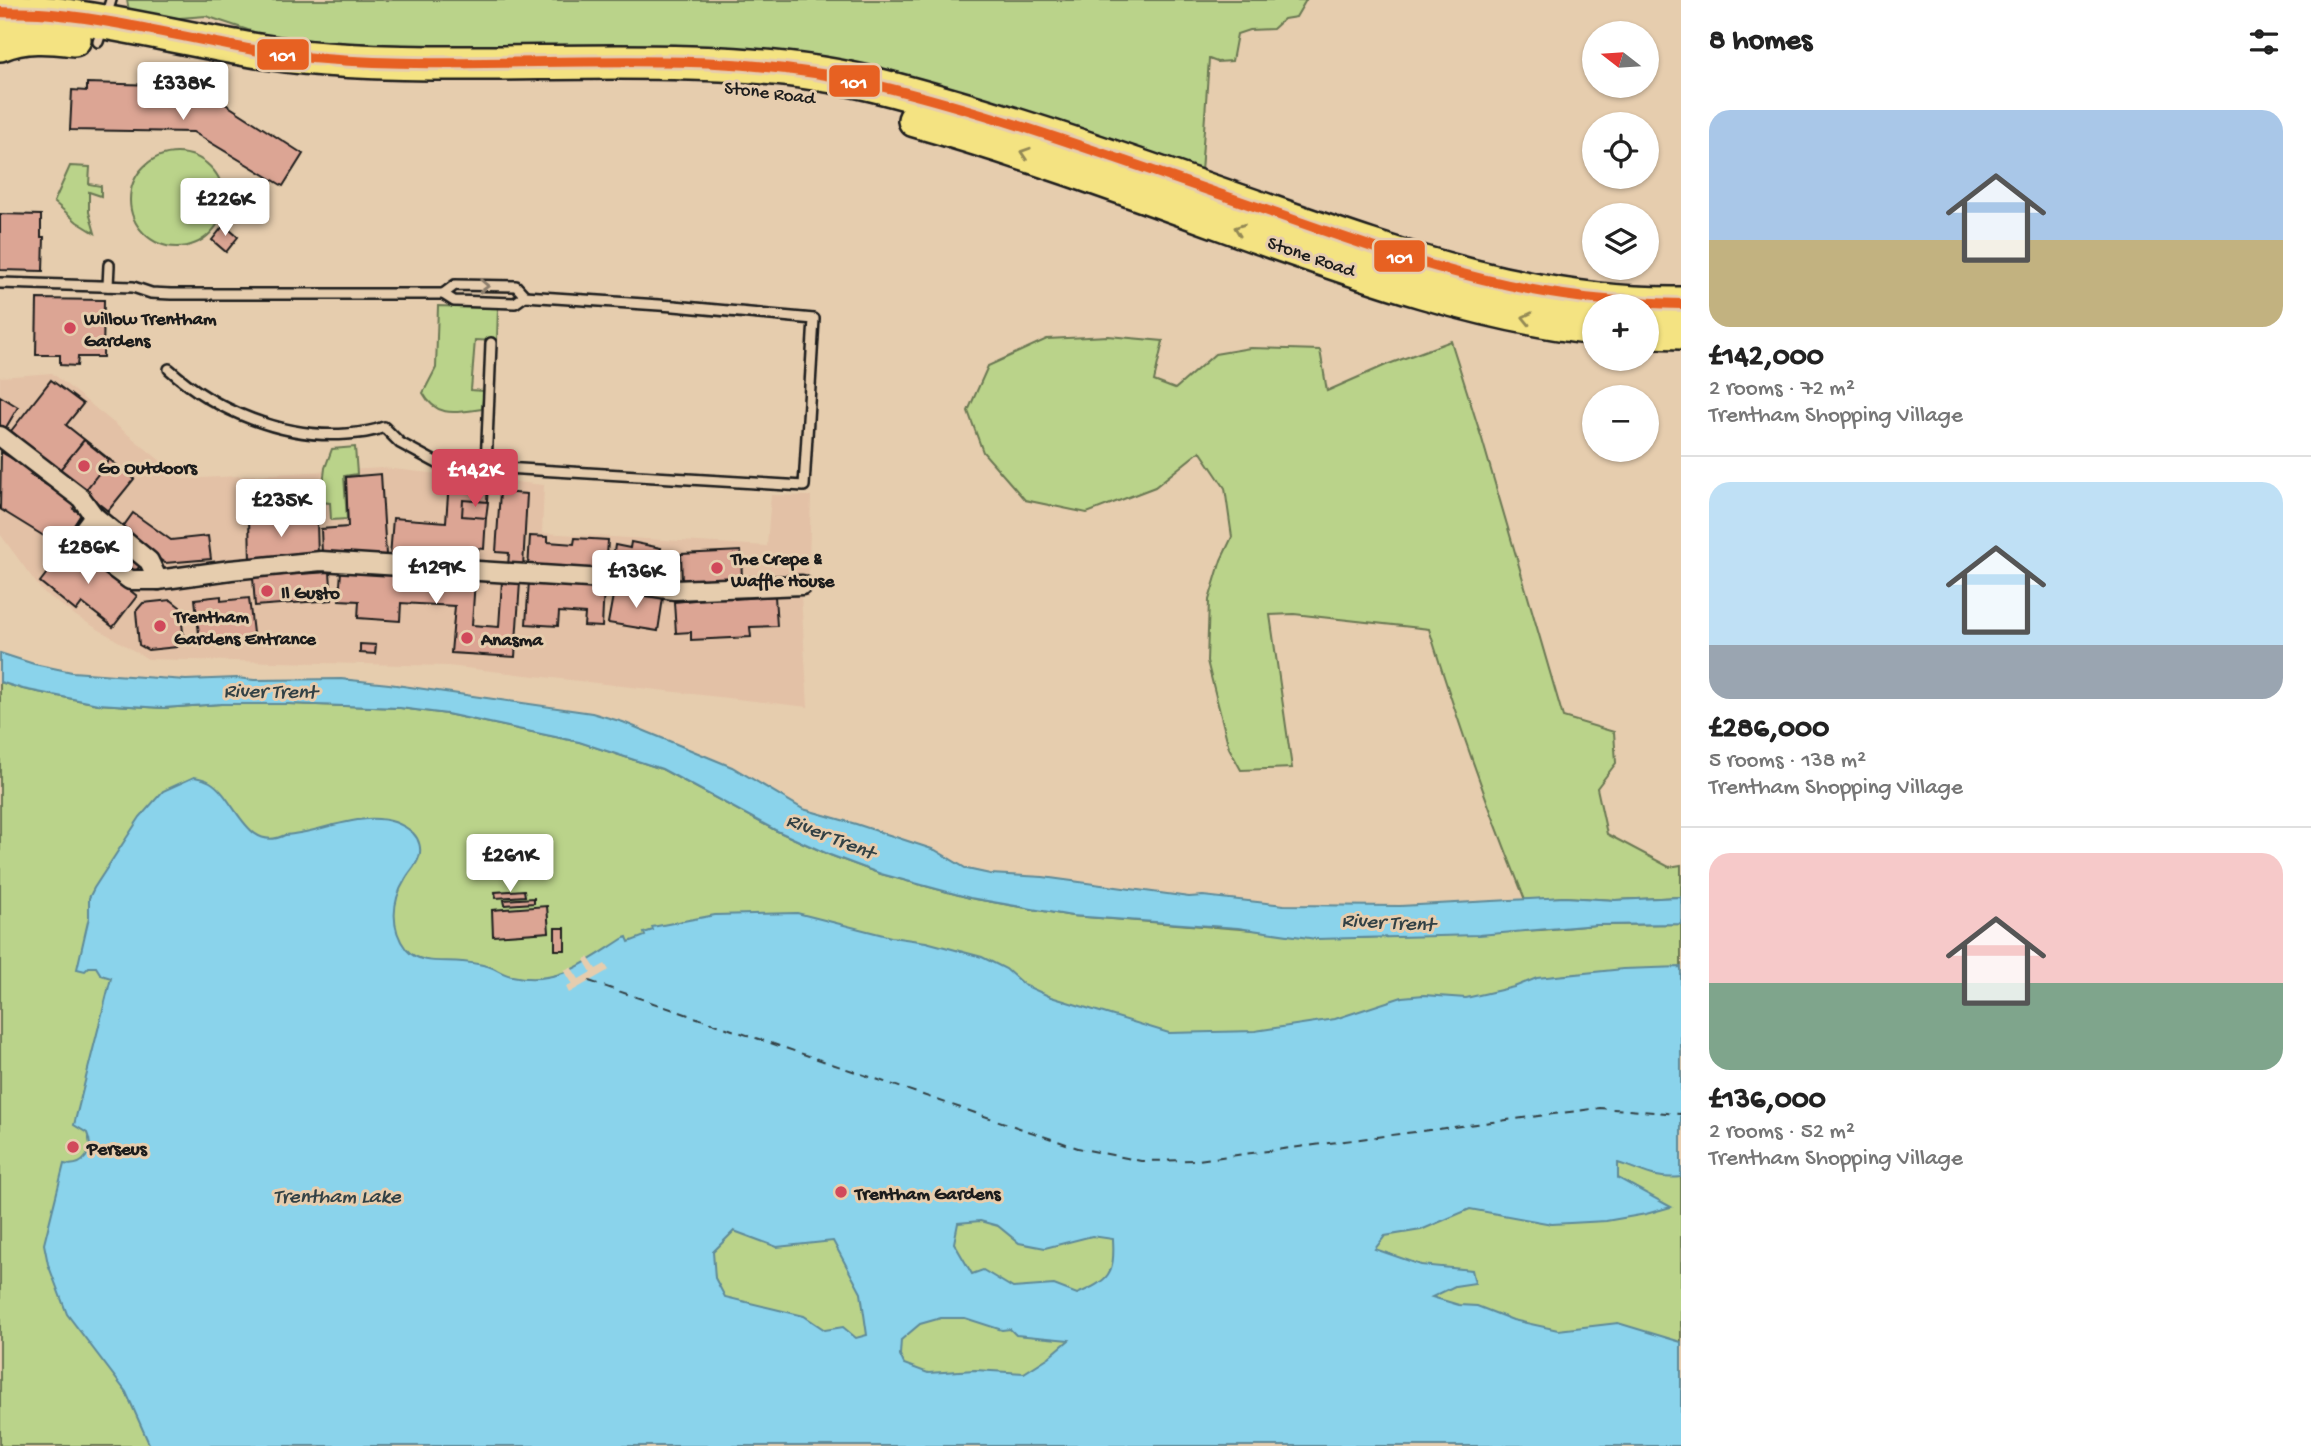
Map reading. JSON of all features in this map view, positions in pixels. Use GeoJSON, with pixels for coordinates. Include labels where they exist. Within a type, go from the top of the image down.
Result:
{"type":"FeatureCollection","features":[{"type":"Feature","properties":{"kind":"highway","name":"Stone Road"},"geometry":{"type":"LineString","coordinates":[[0,12],[55,14],[104,21],[231,47],[323,59],[429,62],[700,62],[775,68],[870,84],[993,118],[1369,248],[1452,272],[1562,296],[1681,304]]}},
{"type":"Feature","properties":{"kind":"highway","name":"Stone Road"},"geometry":{"type":"LineString","coordinates":[[0,44],[16,37],[47,36],[104,21],[240,70],[298,77],[441,84],[702,84],[766,88],[827,98],[886,111],[1040,158],[1335,264],[1436,296],[1544,322],[1582,327]]}},
{"type":"Feature","properties":{"kind":"highway"},"geometry":{"type":"LineString","coordinates":[[1659,331],[1681,332]]}},
{"type":"Feature","properties":{"kind":"street"},"geometry":{"type":"LineString","coordinates":[[0,436],[81,498],[94,516],[149,561],[158,580]]}},
{"type":"Feature","properties":{"kind":"street"},"geometry":{"type":"LineString","coordinates":[[94,516],[76,540],[130,580],[158,580],[231,569],[321,561],[604,579],[674,590],[802,585]]}},
{"type":"Feature","properties":{"kind":"lane"},"geometry":{"type":"LineString","coordinates":[[108,265],[108,286]]}},
{"type":"Feature","properties":{"kind":"lane"},"geometry":{"type":"LineString","coordinates":[[0,283],[134,287],[151,293],[171,294],[443,294],[454,301],[515,303],[525,296],[814,318],[803,486],[439,464],[400,443],[384,427],[374,431],[316,435],[273,427],[212,399],[187,385],[169,369]]}},
{"type":"Feature","properties":{"kind":"lane"},"geometry":{"type":"LineString","coordinates":[[443,294],[455,285],[516,286],[525,296]]}},
{"type":"Feature","properties":{"kind":"lane"},"geometry":{"type":"LineString","coordinates":[[486,467],[491,343]]}},
{"type":"Feature","properties":{"kind":"shaded area"},"geometry":{"type":"Polygon","coordinates":[[[52,373],[183,479],[383,468],[544,485],[542,533],[767,546],[771,495],[811,496],[808,597],[801,596],[808,707],[448,666],[148,659],[76,616],[42,591],[0,534],[0,377],[52,373]]]}},
{"type":"Feature","properties":{"kind":"green space"},"geometry":{"type":"Polygon","coordinates":[[[127,0],[1306,0],[1296,17],[1284,19],[1273,29],[1249,30],[1237,34],[1232,61],[1217,62],[1209,59],[1201,172],[916,85],[474,48],[278,40],[206,16],[166,19],[129,11],[127,0]]]}},
{"type":"Feature","properties":{"kind":"green space"},"geometry":{"type":"Polygon","coordinates":[[[177,153],[195,157],[210,167],[220,182],[224,200],[220,218],[210,233],[195,243],[177,247],[159,243],[144,233],[134,218],[130,200],[134,182],[144,167],[159,157],[177,153]]]}},
{"type":"Feature","properties":{"kind":"green space"},"geometry":{"type":"Polygon","coordinates":[[[70,166],[90,167],[89,184],[101,186],[101,196],[89,192],[89,212],[95,233],[54,202],[70,166]]]}},
{"type":"Feature","properties":{"kind":"green space"},"geometry":{"type":"Polygon","coordinates":[[[438,306],[498,308],[497,341],[475,340],[471,390],[484,391],[482,409],[456,412],[441,410],[423,393],[436,368],[438,306]]]}},
{"type":"Feature","properties":{"kind":"green space"},"geometry":{"type":"Polygon","coordinates":[[[1108,336],[1163,341],[1154,381],[1175,389],[1215,354],[1250,348],[1320,350],[1327,391],[1451,341],[1563,717],[1614,732],[1616,763],[1597,788],[1607,834],[1669,867],[1681,865],[1681,897],[1615,900],[1564,897],[1525,900],[1474,765],[1429,629],[1294,614],[1270,615],[1292,768],[1241,770],[1229,748],[1207,661],[1209,600],[1221,560],[1232,537],[1225,488],[1200,451],[1155,487],[1087,513],[1025,500],[983,452],[968,411],[988,366],[1047,339],[1108,336]]]}},
{"type":"Feature","properties":{"kind":"green space"},"geometry":{"type":"Polygon","coordinates":[[[355,447],[357,474],[344,476],[347,519],[331,520],[330,503],[321,502],[325,468],[332,449],[355,447]]]}},
{"type":"Feature","properties":{"kind":"green space","name":"Trentham Lake"},"geometry":{"type":"Polygon","coordinates":[[[0,682],[98,704],[163,708],[221,704],[289,704],[400,708],[447,714],[580,742],[662,769],[775,830],[881,874],[970,898],[1072,916],[1359,938],[1596,925],[1681,924],[1681,1446],[0,1446],[0,682]]]}},
{"type":"Feature","properties":{"kind":"water","name":"River Trent"},"geometry":{"type":"Polygon","coordinates":[[[0,653],[72,672],[186,680],[341,679],[592,713],[623,722],[732,767],[803,809],[935,850],[967,869],[990,874],[1043,877],[1189,897],[1203,896],[1284,905],[1400,906],[1564,897],[1615,900],[1681,897],[1681,924],[1596,925],[1479,935],[1316,939],[1238,928],[1072,916],[970,898],[881,874],[775,830],[662,769],[579,742],[447,714],[400,708],[221,704],[163,708],[98,704],[0,682],[0,653]]]}},
{"type":"Feature","properties":{"kind":"water","name":"Trentham Lake"},"geometry":{"type":"Polygon","coordinates":[[[194,777],[206,780],[219,789],[251,831],[260,837],[272,839],[350,821],[367,819],[399,824],[413,833],[420,847],[418,860],[401,888],[395,906],[397,932],[406,949],[425,960],[477,964],[509,975],[529,978],[544,978],[572,969],[624,938],[627,937],[629,942],[645,936],[644,933],[653,930],[652,927],[715,915],[797,913],[982,957],[1006,969],[1024,985],[1051,997],[1169,1033],[1255,1031],[1335,1019],[1402,997],[1424,995],[1466,998],[1514,987],[1537,978],[1623,969],[1681,967],[1681,1177],[1656,1176],[1618,1163],[1618,1178],[1671,1207],[1606,1221],[1552,1224],[1470,1209],[1421,1230],[1385,1236],[1375,1249],[1421,1265],[1472,1270],[1475,1283],[1455,1286],[1432,1297],[1459,1305],[1477,1306],[1513,1320],[1558,1330],[1618,1323],[1681,1342],[1681,1446],[150,1446],[126,1392],[67,1314],[48,1264],[44,1244],[64,1164],[71,1165],[82,1161],[90,1146],[87,1133],[74,1125],[111,978],[101,975],[96,967],[89,967],[85,971],[77,969],[89,917],[89,898],[140,817],[163,791],[194,777]],[[980,1221],[958,1223],[954,1243],[972,1274],[983,1270],[1013,1288],[1054,1285],[1077,1294],[1103,1280],[1111,1269],[1113,1239],[1092,1236],[1045,1248],[1019,1243],[998,1226],[980,1221]],[[734,1231],[713,1252],[715,1278],[725,1297],[804,1316],[825,1330],[843,1327],[856,1338],[867,1335],[861,1293],[833,1241],[777,1247],[734,1231]],[[941,1318],[920,1324],[901,1340],[900,1355],[904,1364],[928,1373],[975,1370],[1024,1373],[1069,1340],[1016,1335],[1010,1329],[1002,1330],[965,1318],[941,1318]]]}},
{"type":"Feature","properties":{"kind":"pier"},"geometry":{"type":"Polygon","coordinates":[[[588,957],[596,969],[605,964],[609,970],[569,993],[566,987],[572,983],[564,970],[571,967],[579,979],[591,972],[584,960],[588,957]]]}},
{"type":"Feature","properties":{"kind":"building"},"geometry":{"type":"Polygon","coordinates":[[[87,83],[157,85],[157,91],[205,91],[303,154],[283,186],[193,132],[70,130],[72,90],[87,91],[87,83]]]}},
{"type":"Feature","properties":{"kind":"building"},"geometry":{"type":"Polygon","coordinates":[[[0,214],[41,215],[41,237],[44,237],[43,271],[0,270],[0,214]]]}},
{"type":"Feature","properties":{"kind":"building"},"geometry":{"type":"Polygon","coordinates":[[[224,225],[238,237],[226,252],[212,240],[224,225]]]}},
{"type":"Feature","properties":{"kind":"building","name":"Willow Trentham Gardens"},"geometry":{"type":"Polygon","coordinates":[[[37,299],[104,300],[103,357],[78,357],[77,366],[60,365],[60,355],[36,355],[37,299]]]}},
{"type":"Feature","properties":{"kind":"building"},"geometry":{"type":"Polygon","coordinates":[[[51,380],[83,404],[66,425],[134,479],[108,511],[40,458],[42,456],[11,431],[51,380]]]}},
{"type":"Feature","properties":{"kind":"building"},"geometry":{"type":"Polygon","coordinates":[[[0,396],[18,407],[5,429],[0,426],[0,396]]]}},
{"type":"Feature","properties":{"kind":"building","name":"Go Outdoors"},"geometry":{"type":"Polygon","coordinates":[[[84,440],[109,460],[84,492],[58,472],[84,440]]]}},
{"type":"Feature","properties":{"kind":"building"},"geometry":{"type":"Polygon","coordinates":[[[1,452],[33,471],[30,475],[76,503],[73,509],[81,514],[68,536],[59,531],[52,541],[0,509],[1,452]]]}},
{"type":"Feature","properties":{"kind":"building"},"geometry":{"type":"Polygon","coordinates":[[[381,474],[386,555],[350,557],[350,552],[322,554],[321,529],[348,527],[346,477],[381,474]]]}},
{"type":"Feature","properties":{"kind":"building"},"geometry":{"type":"Polygon","coordinates":[[[449,482],[488,485],[484,549],[473,548],[472,562],[390,557],[393,518],[446,522],[449,482]]]}},
{"type":"Feature","properties":{"kind":"building"},"geometry":{"type":"Polygon","coordinates":[[[500,492],[527,494],[523,567],[508,566],[509,553],[496,552],[500,492]]]}},
{"type":"Feature","properties":{"kind":"building"},"geometry":{"type":"Polygon","coordinates":[[[463,500],[488,502],[486,518],[462,516],[463,500]]]}},
{"type":"Feature","properties":{"kind":"building"},"geometry":{"type":"Polygon","coordinates":[[[133,513],[171,540],[208,536],[211,559],[165,563],[120,531],[133,513]]]}},
{"type":"Feature","properties":{"kind":"building"},"geometry":{"type":"Polygon","coordinates":[[[281,515],[282,522],[317,522],[318,557],[250,562],[249,516],[281,515]]]}},
{"type":"Feature","properties":{"kind":"building"},"geometry":{"type":"Polygon","coordinates":[[[530,536],[548,537],[548,542],[574,544],[575,538],[608,540],[606,574],[528,570],[530,536]]]}},
{"type":"Feature","properties":{"kind":"building"},"geometry":{"type":"Polygon","coordinates":[[[631,542],[661,548],[660,553],[674,556],[670,581],[656,578],[655,581],[611,571],[615,545],[630,548],[631,542]]]}},
{"type":"Feature","properties":{"kind":"building"},"geometry":{"type":"Polygon","coordinates":[[[70,543],[137,596],[113,627],[82,603],[76,611],[40,582],[70,543]]]}},
{"type":"Feature","properties":{"kind":"building"},"geometry":{"type":"Polygon","coordinates":[[[121,547],[142,563],[132,576],[111,560],[121,547]]]}},
{"type":"Feature","properties":{"kind":"building"},"geometry":{"type":"Polygon","coordinates":[[[741,551],[742,580],[682,583],[681,554],[741,551]]]}},
{"type":"Feature","properties":{"kind":"building"},"geometry":{"type":"Polygon","coordinates":[[[361,569],[475,579],[472,625],[499,627],[502,581],[520,582],[515,657],[451,653],[455,606],[401,603],[400,621],[358,618],[359,601],[339,600],[341,571],[361,573],[361,569]]]}},
{"type":"Feature","properties":{"kind":"building"},"geometry":{"type":"Polygon","coordinates":[[[330,572],[332,600],[255,606],[253,577],[330,572]]]}},
{"type":"Feature","properties":{"kind":"building"},"geometry":{"type":"Polygon","coordinates":[[[529,581],[604,586],[602,627],[584,626],[585,614],[559,612],[558,626],[526,624],[529,581]]]}},
{"type":"Feature","properties":{"kind":"building"},"geometry":{"type":"Polygon","coordinates":[[[614,590],[663,598],[658,631],[608,623],[614,590]]]}},
{"type":"Feature","properties":{"kind":"building"},"geometry":{"type":"Polygon","coordinates":[[[221,596],[221,601],[249,598],[254,642],[226,645],[226,640],[200,643],[195,599],[221,596]]]}},
{"type":"Feature","properties":{"kind":"building"},"geometry":{"type":"Polygon","coordinates":[[[735,596],[735,599],[775,596],[777,626],[750,627],[751,637],[691,640],[691,632],[676,633],[674,602],[735,596]]]}},
{"type":"Feature","properties":{"kind":"building","name":"Trentham Gardens Entrance"},"geometry":{"type":"Polygon","coordinates":[[[171,600],[180,607],[184,640],[177,647],[148,650],[139,645],[136,611],[143,603],[171,600]]]}},
{"type":"Feature","properties":{"kind":"building"},"geometry":{"type":"Polygon","coordinates":[[[360,644],[376,645],[375,654],[360,653],[360,644]]]}},
{"type":"Feature","properties":{"kind":"building"},"geometry":{"type":"Polygon","coordinates":[[[524,890],[525,896],[496,898],[495,892],[524,890]]]}},
{"type":"Feature","properties":{"kind":"building"},"geometry":{"type":"Polygon","coordinates":[[[534,898],[534,903],[505,905],[504,900],[534,898]]]}},
{"type":"Feature","properties":{"kind":"building"},"geometry":{"type":"Polygon","coordinates":[[[547,906],[549,932],[493,936],[492,910],[547,906]]]}},
{"type":"Feature","properties":{"kind":"building"},"geometry":{"type":"Polygon","coordinates":[[[555,928],[565,928],[565,950],[555,950],[555,928]]]}},
{"type":"Feature","properties":{"kind":"ferry route"},"geometry":{"type":"LineString","coordinates":[[589,981],[1078,1148],[1141,1161],[1198,1160],[1600,1108],[1681,1114]]}},
{"type":"Feature","properties":{"kind":"transit line","name":"101"},"geometry":{"type":"LineString","coordinates":[[0,12],[46,13],[86,18],[256,50],[324,59],[393,63],[670,61],[740,64],[808,72],[924,97],[1019,126],[1454,272],[1536,291],[1578,297],[1681,304]]}},
{"type":"Feature","properties":{"kind":"place","name":"Willow Trentham Gardens"},"geometry":{"type":"Point","coordinates":[70,328]}},
{"type":"Feature","properties":{"kind":"place","name":"Go Outdoors"},"geometry":{"type":"Point","coordinates":[84,466]}},
{"type":"Feature","properties":{"kind":"place","name":"The Crepe & Waffle House"},"geometry":{"type":"Point","coordinates":[717,568]}},
{"type":"Feature","properties":{"kind":"place","name":"Il Gusto"},"geometry":{"type":"Point","coordinates":[267,591]}},
{"type":"Feature","properties":{"kind":"place","name":"Trentham Gardens Entrance"},"geometry":{"type":"Point","coordinates":[160,626]}},
{"type":"Feature","properties":{"kind":"place","name":"Anasma"},"geometry":{"type":"Point","coordinates":[467,638]}},
{"type":"Feature","properties":{"kind":"place","name":"Perseus"},"geometry":{"type":"Point","coordinates":[73,1147]}},
{"type":"Feature","properties":{"kind":"place","name":"Trentham Gardens"},"geometry":{"type":"Point","coordinates":[841,1192]}}]}
